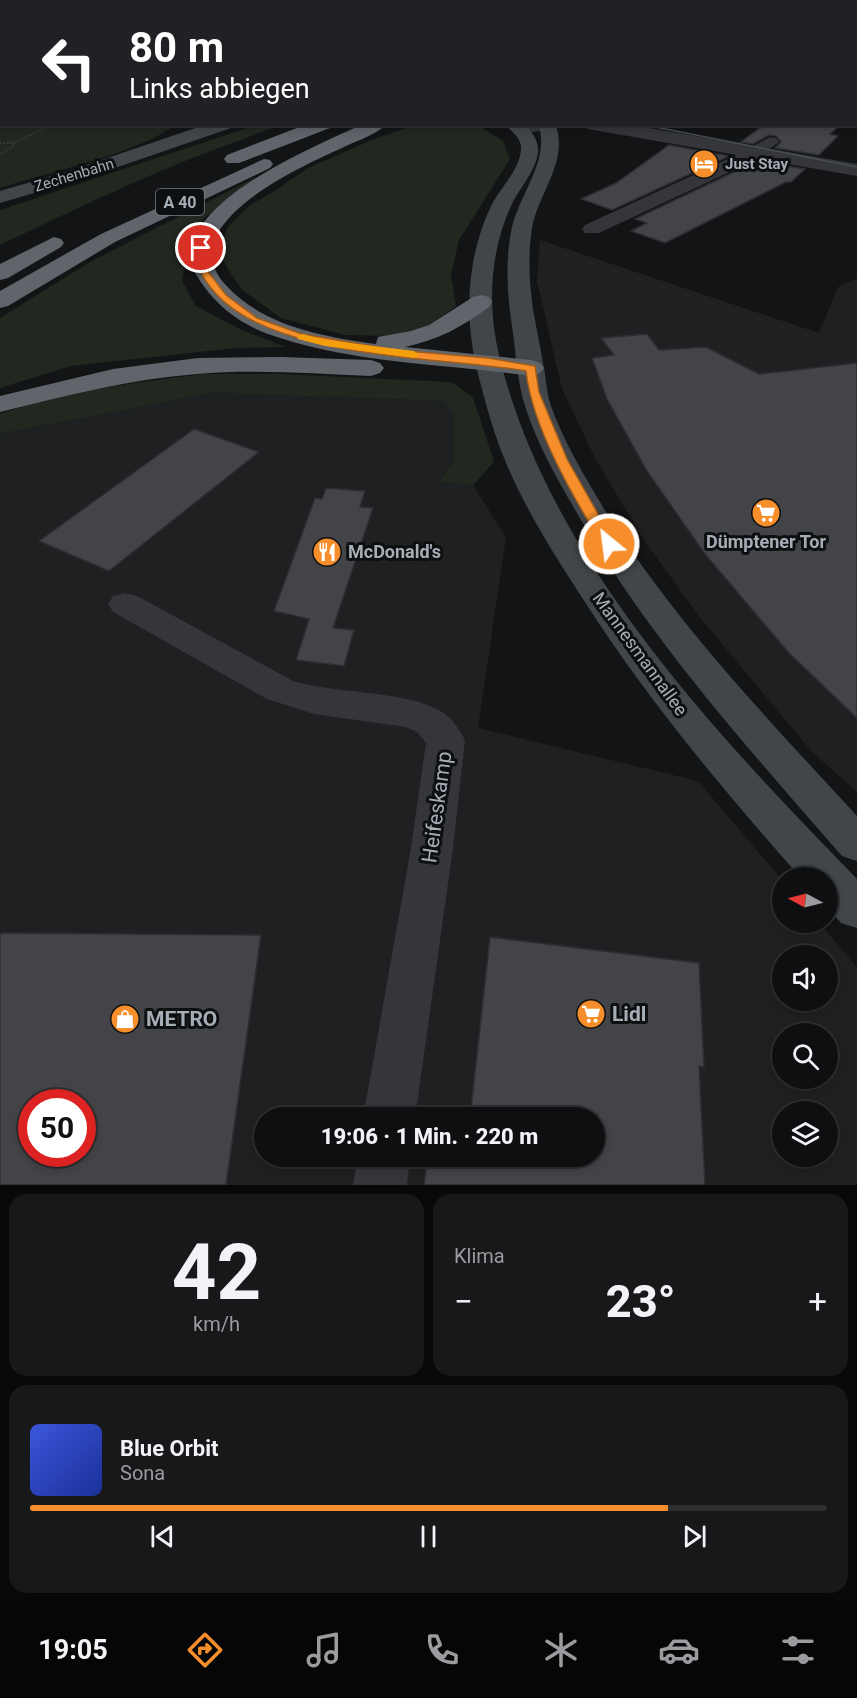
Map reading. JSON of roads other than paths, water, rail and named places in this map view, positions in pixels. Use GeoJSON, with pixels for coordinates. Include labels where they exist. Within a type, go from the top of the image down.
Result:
{"type":"FeatureCollection","features":[{"type":"Feature","properties":{"kind":"highway","name":"A 40"},"geometry":{"type":"LineString","coordinates":[[205,171],[319,126]]}},
{"type":"Feature","properties":{"kind":"highway","name":"A 40"},"geometry":{"type":"LineString","coordinates":[[0,301],[108,238],[176,204],[256,167],[363,126]]}},
{"type":"Feature","properties":{"kind":"highway"},"geometry":{"type":"LineString","coordinates":[[374,126],[301,161],[243,195],[210,225],[201,248],[204,273],[223,297],[254,320],[299,337],[325,343],[489,367]]}},
{"type":"Feature","properties":{"kind":"highway"},"geometry":{"type":"LineString","coordinates":[[0,273],[72,234]]}},
{"type":"Feature","properties":{"kind":"highway"},"geometry":{"type":"LineString","coordinates":[[325,343],[390,342],[424,336],[448,327],[481,302]]}},
{"type":"Feature","properties":{"kind":"highway"},"geometry":{"type":"LineString","coordinates":[[0,404],[113,377],[198,366],[531,368]]}},
{"type":"Feature","properties":{"kind":"main road","name":"Zechenbahn"},"geometry":{"type":"LineString","coordinates":[[147,152],[191,126]]}},
{"type":"Feature","properties":{"kind":"main road","name":"Zechenbahn"},"geometry":{"type":"LineString","coordinates":[[0,197],[147,152],[222,126]]}},
{"type":"Feature","properties":{"kind":"main road","name":"Mannesmannallee"},"geometry":{"type":"LineString","coordinates":[[516,126],[529,143],[529,153],[501,206],[488,237],[480,279],[489,367],[518,458],[581,573],[698,733],[750,794],[818,867]]}},
{"type":"Feature","properties":{"kind":"main road"},"geometry":{"type":"LineString","coordinates":[[547,126],[553,138],[550,154],[534,186],[526,210],[520,244],[518,292],[534,392],[561,459],[609,544],[696,658],[753,727],[857,844]]}},
{"type":"Feature","properties":{"kind":"main road","name":"Mannesmannallee"},"geometry":{"type":"LineString","coordinates":[[838,889],[857,909]]}},
{"type":"Feature","properties":{"kind":"street"},"geometry":{"type":"LineString","coordinates":[[608,126],[857,158]]}},
{"type":"Feature","properties":{"kind":"street"},"geometry":{"type":"LineString","coordinates":[[686,126],[857,170]]}},
{"type":"Feature","properties":{"kind":"street"},"geometry":{"type":"LineString","coordinates":[[592,229],[764,147]]}},
{"type":"Feature","properties":{"kind":"street","name":"Heifeskamp"},"geometry":{"type":"LineString","coordinates":[[125,604],[280,690],[314,701],[412,714],[430,722],[446,740],[391,1107]]}},
{"type":"Feature","properties":{"kind":"street"},"geometry":{"type":"LineString","coordinates":[[380,1185],[382,1167]]}},
{"type":"Feature","properties":{"kind":"tram line"},"geometry":{"type":"LineString","coordinates":[[650,126],[857,167]]}},
{"type":"Feature","properties":{"kind":"place","name":"Just Stay"},"geometry":{"type":"Point","coordinates":[704,164]}},
{"type":"Feature","properties":{"kind":"place","name":"Dümptener Tor"},"geometry":{"type":"Point","coordinates":[766,513]}},
{"type":"Feature","properties":{"kind":"place","name":"McDonald's"},"geometry":{"type":"Point","coordinates":[327,552]}},
{"type":"Feature","properties":{"kind":"place","name":"Lidl"},"geometry":{"type":"Point","coordinates":[591,1014]}},
{"type":"Feature","properties":{"kind":"place","name":"METRO"},"geometry":{"type":"Point","coordinates":[125,1019]}}]}
